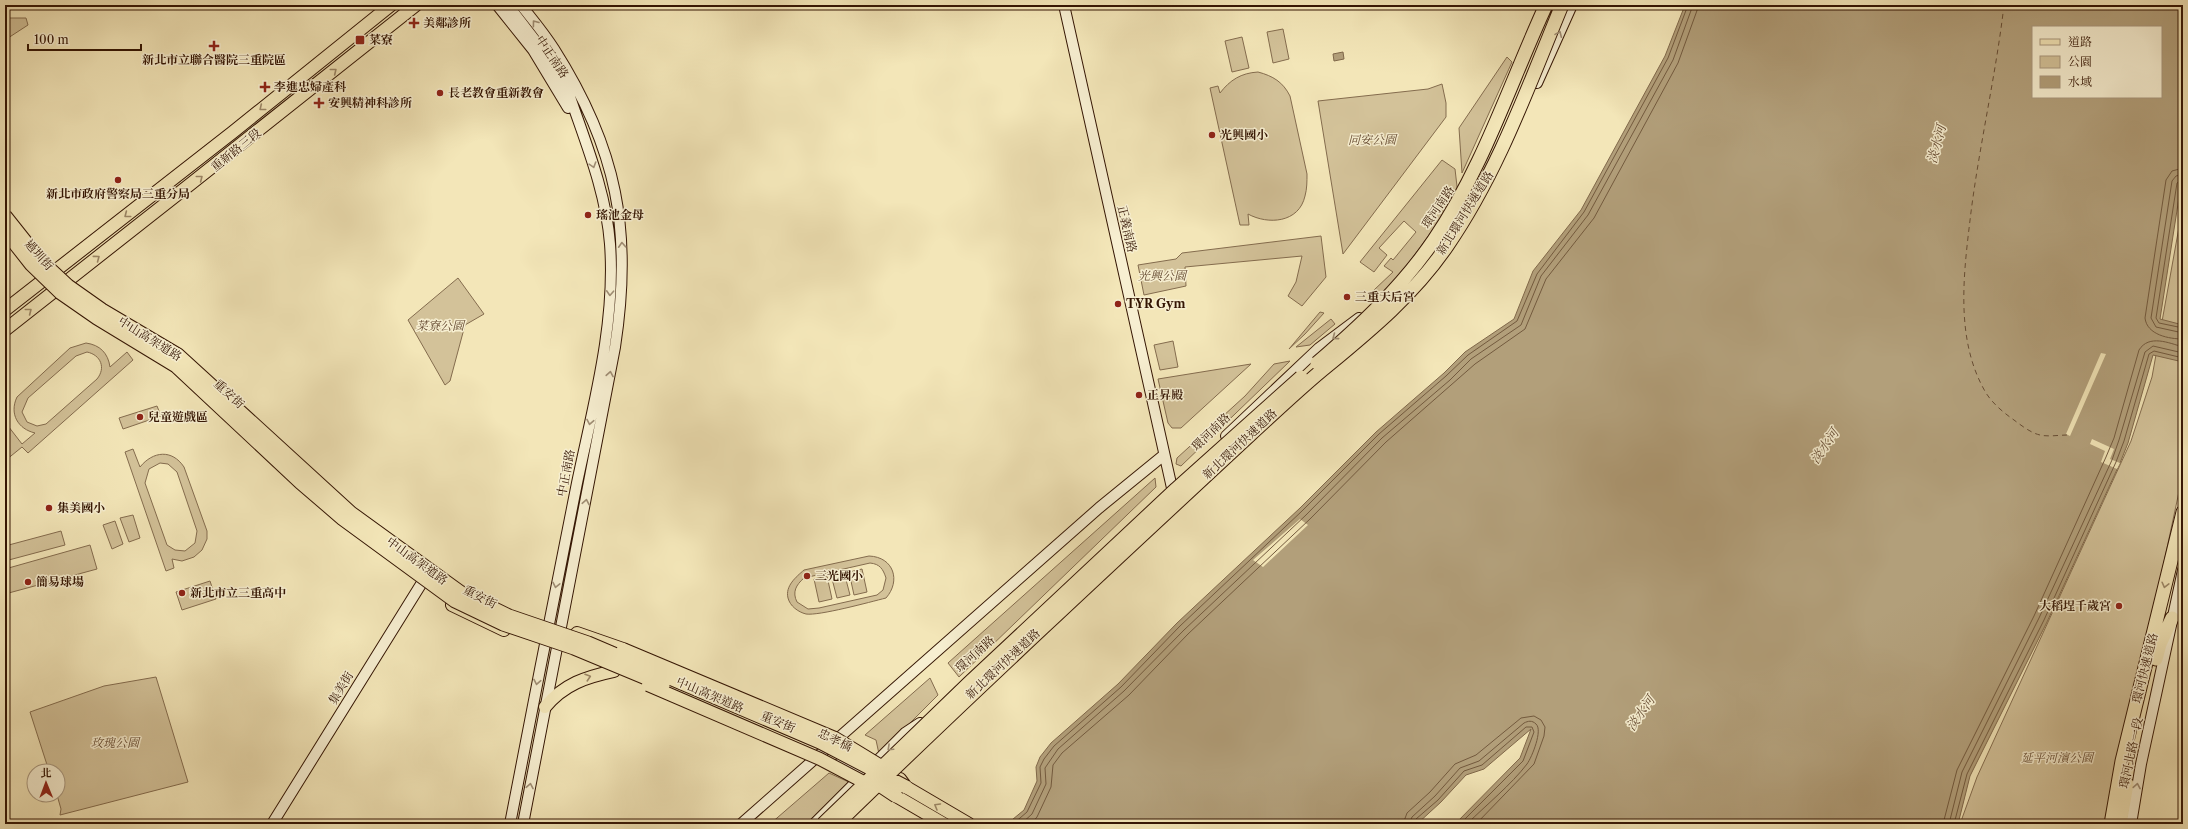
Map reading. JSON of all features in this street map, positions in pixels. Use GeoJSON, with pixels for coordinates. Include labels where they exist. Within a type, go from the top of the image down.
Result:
{"type":"FeatureCollection","features":[{"type":"Feature","properties":{"kind":"highway","name":"新北環河快速道路"},"geometry":{"type":"LineString","coordinates":[[823,824],[969,683],[1176,489],[1368,317],[1406,276],[1434,240],[1474,168],[1546,5]]}},
{"type":"Feature","properties":{"kind":"highway"},"geometry":{"type":"LineString","coordinates":[[1319,373],[1345,345],[1396,298],[1446,236],[1481,177],[1556,5]]}},
{"type":"Feature","properties":{"kind":"highway","name":"新北環河快速道路"},"geometry":{"type":"LineString","coordinates":[[837,824],[976,690],[1319,373],[1403,301],[1447,247],[1492,171],[1562,5]]}},
{"type":"Feature","properties":{"kind":"highway","name":"中山高架道路"},"geometry":{"type":"LineString","coordinates":[[5,216],[40,260],[58,279],[102,310],[183,359],[351,513],[460,592],[509,616],[588,643],[820,742],[901,791]]}},
{"type":"Feature","properties":{"kind":"highway","name":"中山高架道路"},"geometry":{"type":"LineString","coordinates":[[7,229],[31,264],[61,293],[97,318],[176,366],[300,482],[344,519],[455,600],[503,624],[596,656],[815,749],[901,791]]}},
{"type":"Feature","properties":{"kind":"highway","name":"環河快速道路"},"geometry":{"type":"LineString","coordinates":[[2111,824],[2122,761],[2183,512]]}},
{"type":"Feature","properties":{"kind":"highway","name":"環河快速道路"},"geometry":{"type":"LineString","coordinates":[[2120,824],[2131,756],[2160,644],[2172,618]]}},
{"type":"Feature","properties":{"kind":"highway"},"geometry":{"type":"LineString","coordinates":[[830,824],[876,778],[911,738],[913,729]]}},
{"type":"Feature","properties":{"kind":"main road","name":"重新路三段"},"geometry":{"type":"LineString","coordinates":[[5,310],[390,5]]}},
{"type":"Feature","properties":{"kind":"main road","name":"重新路三段"},"geometry":{"type":"LineString","coordinates":[[5,330],[53,291],[204,176],[416,5]]}},
{"type":"Feature","properties":{"kind":"main road","name":"過圳街"},"geometry":{"type":"LineString","coordinates":[[7,229],[22,235],[54,272],[66,281]]}},
{"type":"Feature","properties":{"kind":"main road","name":"過圳街"},"geometry":{"type":"LineString","coordinates":[[7,229],[11,242],[53,291]]}},
{"type":"Feature","properties":{"kind":"main road","name":"重安街"},"geometry":{"type":"LineString","coordinates":[[66,281],[187,356],[353,507],[432,566],[481,598],[548,624],[561,628],[582,631]]}},
{"type":"Feature","properties":{"kind":"main road","name":"重安街"},"geometry":{"type":"LineString","coordinates":[[53,291],[62,300],[90,320],[173,370],[294,484],[333,518],[421,584],[472,616],[511,634],[557,648],[614,671]]}},
{"type":"Feature","properties":{"kind":"main road","name":"忠孝橋"},"geometry":{"type":"LineString","coordinates":[[582,631],[835,738],[899,777],[901,791],[944,824]]}},
{"type":"Feature","properties":{"kind":"main road","name":"忠孝橋"},"geometry":{"type":"LineString","coordinates":[[614,671],[820,759],[872,787],[901,791],[969,824]]}},
{"type":"Feature","properties":{"kind":"main road"},"geometry":{"type":"LineString","coordinates":[[545,707],[554,696],[574,683],[586,677],[614,671]]}},
{"type":"Feature","properties":{"kind":"street","name":"中正南路"},"geometry":{"type":"LineString","coordinates":[[497,5],[533,50],[580,129]]}},
{"type":"Feature","properties":{"kind":"street"},"geometry":{"type":"LineString","coordinates":[[508,5],[567,88]]}},
{"type":"Feature","properties":{"kind":"street","name":"中正南路"},"geometry":{"type":"LineString","coordinates":[[521,5],[553,47],[573,81],[597,129],[609,167],[618,208],[622,244],[623,287],[611,369],[522,824]]}},
{"type":"Feature","properties":{"kind":"street","name":"正義南路"},"geometry":{"type":"LineString","coordinates":[[1064,5],[1176,506]]}},
{"type":"Feature","properties":{"kind":"street","name":"環河南路"},"geometry":{"type":"LineString","coordinates":[[913,729],[956,688],[1068,588],[1319,348],[1378,304],[1442,228],[1481,165],[1553,5]]}},
{"type":"Feature","properties":{"kind":"street"},"geometry":{"type":"LineString","coordinates":[[814,824],[876,778],[906,758],[966,699],[1277,411],[1397,312],[1418,290],[1462,233],[1496,173],[1572,5]]}},
{"type":"Feature","properties":{"kind":"street","name":"中正南路"},"geometry":{"type":"LineString","coordinates":[[510,824],[544,644],[594,399],[609,304],[611,269],[608,226],[599,182],[567,88]]}},
{"type":"Feature","properties":{"kind":"street","name":"中正南路"},"geometry":{"type":"LineString","coordinates":[[567,88],[597,129]]}},
{"type":"Feature","properties":{"kind":"street"},"geometry":{"type":"LineString","coordinates":[[741,824],[1099,508],[1164,455]]}},
{"type":"Feature","properties":{"kind":"street","name":"集美街"},"geometry":{"type":"LineString","coordinates":[[272,824],[432,566]]}},
{"type":"Feature","properties":{"kind":"street","name":"環河北路一段"},"geometry":{"type":"LineString","coordinates":[[2131,824],[2141,764],[2183,570]]}},
{"type":"Feature","properties":{"kind":"street","name":"重安街"},"geometry":{"type":"LineString","coordinates":[[582,631],[617,656],[831,745],[856,758],[876,778]]}},
{"type":"Feature","properties":{"kind":"street","name":"重安街"},"geometry":{"type":"LineString","coordinates":[[582,657],[602,660],[821,754],[850,769],[876,778]]}},
{"type":"Feature","properties":{"kind":"street"},"geometry":{"type":"LineString","coordinates":[[842,824],[876,778]]}},
{"type":"Feature","properties":{"kind":"green space"},"geometry":{"type":"Polygon","coordinates":[[[5,18],[26,18],[28,25],[5,40],[5,18]]]}},
{"type":"Feature","properties":{"kind":"green space"},"geometry":{"type":"Polygon","coordinates":[[[1283,29],[1289,59],[1273,63],[1267,32],[1283,29]]]}},
{"type":"Feature","properties":{"kind":"green space"},"geometry":{"type":"Polygon","coordinates":[[[1242,37],[1249,68],[1232,72],[1225,41],[1242,37]]]}},
{"type":"Feature","properties":{"kind":"green space"},"geometry":{"type":"Polygon","coordinates":[[[1507,57],[1512,62],[1462,173],[1459,128],[1507,57]]]}},
{"type":"Feature","properties":{"kind":"green space"},"geometry":{"type":"Polygon","coordinates":[[[1258,72],[1268,75],[1281,83],[1290,96],[1307,174],[1307,188],[1302,205],[1290,216],[1282,219],[1264,220],[1248,214],[1249,225],[1240,225],[1210,88],[1218,86],[1220,93],[1236,78],[1246,74],[1258,72]]]}},
{"type":"Feature","properties":{"kind":"green space","name":"同安公園"},"geometry":{"type":"Polygon","coordinates":[[[1442,84],[1446,103],[1446,117],[1343,254],[1318,101],[1428,89],[1442,84]]]}},
{"type":"Feature","properties":{"kind":"green space"},"geometry":{"type":"Polygon","coordinates":[[[1442,160],[1455,169],[1458,195],[1397,279],[1380,296],[1374,290],[1393,272],[1384,266],[1391,258],[1393,260],[1416,232],[1404,221],[1379,248],[1387,255],[1374,272],[1360,262],[1442,160]]]}},
{"type":"Feature","properties":{"kind":"green space","name":"延平河濱公園"},"geometry":{"type":"Polygon","coordinates":[[[2183,205],[2183,473],[2108,824],[1960,824],[1977,777],[2131,441],[2152,377],[2183,205]]]}},
{"type":"Feature","properties":{"kind":"green space","name":"光興公園"},"geometry":{"type":"Polygon","coordinates":[[[1321,236],[1326,277],[1302,306],[1288,296],[1296,282],[1302,256],[1185,267],[1186,286],[1144,295],[1138,265],[1176,259],[1182,253],[1321,236]]]}},
{"type":"Feature","properties":{"kind":"green space","name":"菜寮公園"},"geometry":{"type":"Polygon","coordinates":[[[458,278],[484,314],[465,325],[450,381],[445,385],[408,320],[458,278]]]}},
{"type":"Feature","properties":{"kind":"green space"},"geometry":{"type":"Polygon","coordinates":[[[1320,312],[1324,313],[1289,349],[1320,312]]]}},
{"type":"Feature","properties":{"kind":"green space"},"geometry":{"type":"Polygon","coordinates":[[[1331,319],[1335,324],[1310,345],[1296,347],[1331,319]]]}},
{"type":"Feature","properties":{"kind":"green space"},"geometry":{"type":"Polygon","coordinates":[[[1173,341],[1178,367],[1160,370],[1154,345],[1173,341]]]}},
{"type":"Feature","properties":{"kind":"green space"},"geometry":{"type":"Polygon","coordinates":[[[86,343],[91,344],[102,350],[109,362],[110,367],[127,352],[133,360],[28,453],[22,447],[6,460],[5,422],[22,444],[35,433],[24,428],[17,420],[14,409],[17,397],[70,348],[86,343]],[[87,352],[76,356],[28,398],[22,412],[27,422],[37,426],[46,424],[97,379],[101,371],[101,362],[92,354],[87,352]]]}},
{"type":"Feature","properties":{"kind":"green space"},"geometry":{"type":"Polygon","coordinates":[[[1290,361],[1181,466],[1176,464],[1177,458],[1245,396],[1274,364],[1290,361]]]}},
{"type":"Feature","properties":{"kind":"green space"},"geometry":{"type":"Polygon","coordinates":[[[1251,364],[1181,428],[1172,428],[1168,423],[1158,379],[1251,364]]]}},
{"type":"Feature","properties":{"kind":"green space","name":"兒童遊戲區"},"geometry":{"type":"Polygon","coordinates":[[[157,406],[161,416],[123,429],[119,418],[157,406]]]}},
{"type":"Feature","properties":{"kind":"green space"},"geometry":{"type":"Polygon","coordinates":[[[133,449],[140,467],[156,455],[162,454],[174,457],[184,467],[207,531],[207,539],[202,550],[194,557],[182,561],[172,559],[174,568],[166,571],[125,452],[133,449]],[[160,463],[149,469],[145,483],[167,545],[175,550],[185,551],[195,543],[197,531],[177,472],[168,464],[160,463]]]}},
{"type":"Feature","properties":{"kind":"green space"},"geometry":{"type":"Polygon","coordinates":[[[1155,478],[1156,487],[959,677],[948,663],[1155,478]]]}},
{"type":"Feature","properties":{"kind":"green space"},"geometry":{"type":"Polygon","coordinates":[[[133,515],[140,538],[129,542],[120,518],[133,515]]]}},
{"type":"Feature","properties":{"kind":"green space"},"geometry":{"type":"Polygon","coordinates":[[[115,521],[123,544],[112,549],[103,525],[115,521]]]}},
{"type":"Feature","properties":{"kind":"green space"},"geometry":{"type":"Polygon","coordinates":[[[61,531],[65,545],[5,561],[5,546],[61,531]]]}},
{"type":"Feature","properties":{"kind":"green space","name":"簡易球場"},"geometry":{"type":"Polygon","coordinates":[[[90,545],[97,569],[5,594],[5,569],[90,545]]]}},
{"type":"Feature","properties":{"kind":"green space"},"geometry":{"type":"Polygon","coordinates":[[[869,556],[878,557],[889,565],[894,578],[891,591],[886,598],[833,611],[806,614],[800,612],[792,606],[787,594],[792,582],[804,570],[869,556]],[[870,563],[804,578],[799,583],[795,592],[797,602],[808,609],[819,608],[877,595],[883,590],[886,578],[881,568],[876,564],[870,563]]]}},
{"type":"Feature","properties":{"kind":"green space"},"geometry":{"type":"Polygon","coordinates":[[[862,569],[867,592],[854,595],[849,572],[862,569]]]}},
{"type":"Feature","properties":{"kind":"green space"},"geometry":{"type":"Polygon","coordinates":[[[844,572],[850,595],[837,598],[831,575],[844,572]]]}},
{"type":"Feature","properties":{"kind":"green space"},"geometry":{"type":"Polygon","coordinates":[[[827,576],[832,599],[819,602],[814,579],[827,576]]]}},
{"type":"Feature","properties":{"kind":"green space"},"geometry":{"type":"Polygon","coordinates":[[[210,581],[216,599],[182,610],[176,592],[210,581]]]}},
{"type":"Feature","properties":{"kind":"green space","name":"玫瑰公園"},"geometry":{"type":"Polygon","coordinates":[[[156,677],[188,782],[60,815],[61,809],[59,803],[66,803],[66,763],[46,763],[30,712],[104,686],[156,677]]]}},
{"type":"Feature","properties":{"kind":"green space"},"geometry":{"type":"Polygon","coordinates":[[[930,678],[938,695],[879,754],[876,740],[865,735],[930,678]]]}},
{"type":"Feature","properties":{"kind":"green space"},"geometry":{"type":"Polygon","coordinates":[[[829,773],[853,784],[808,824],[770,824],[829,773]]]}},
{"type":"Feature","properties":{"kind":"water","name":"淡水河"},"geometry":{"type":"Polygon","coordinates":[[[1685,5],[2183,5],[2183,172],[2160,319],[2183,325],[2183,362],[2153,355],[2128,443],[2120,463],[2047,622],[1970,776],[1958,824],[1455,824],[1520,758],[1531,729],[1484,769],[1466,775],[1441,802],[1417,824],[1007,824],[1024,810],[1037,781],[1036,767],[1040,757],[1051,743],[1118,684],[1177,623],[1300,508],[1376,432],[1444,373],[1465,352],[1514,319],[1533,271],[1581,210],[1665,56],[1685,5]]]}},
{"type":"Feature","properties":{"kind":"water"},"geometry":{"type":"Polygon","coordinates":[[[1343,52],[1344,59],[1334,61],[1333,54],[1343,52]]]}},
{"type":"Feature","properties":{"kind":"water"},"geometry":{"type":"Polygon","coordinates":[[[2183,362],[2183,397],[2179,397],[2183,362]]]}},
{"type":"Feature","properties":{"kind":"pier"},"geometry":{"type":"Polygon","coordinates":[[[2101,353],[2106,354],[2070,436],[2066,434],[2101,353]]]}},
{"type":"Feature","properties":{"kind":"pier"},"geometry":{"type":"Polygon","coordinates":[[[2092,439],[2114,449],[2110,459],[2120,463],[2117,469],[2101,462],[2105,451],[2090,444],[2092,439]]]}},
{"type":"Feature","properties":{"kind":"pier"},"geometry":{"type":"Polygon","coordinates":[[[1300,519],[1308,525],[1263,567],[1253,560],[1300,519]]]}},
{"type":"Feature","properties":{"kind":"ferry route"},"geometry":{"type":"LineString","coordinates":[[2004,5],[1997,57],[1971,212],[1964,281],[1965,328],[1969,350],[1976,372],[1986,393],[1995,405],[2033,433],[2046,436],[2068,435]]}},
{"type":"Feature","properties":{"kind":"place","name":"美鄰診所"},"geometry":{"type":"Point","coordinates":[414,23]}},
{"type":"Feature","properties":{"kind":"place","name":"菜寮"},"geometry":{"type":"Point","coordinates":[360,40]}},
{"type":"Feature","properties":{"kind":"place","name":"新北市立聯合醫院三重院區"},"geometry":{"type":"Point","coordinates":[214,46]}},
{"type":"Feature","properties":{"kind":"place","name":"李進忠婦產科"},"geometry":{"type":"Point","coordinates":[265,87]}},
{"type":"Feature","properties":{"kind":"place","name":"長老教會重新教會"},"geometry":{"type":"Point","coordinates":[440,93]}},
{"type":"Feature","properties":{"kind":"place","name":"安興精神科診所"},"geometry":{"type":"Point","coordinates":[319,103]}},
{"type":"Feature","properties":{"kind":"place","name":"光興國小"},"geometry":{"type":"Point","coordinates":[1212,135]}},
{"type":"Feature","properties":{"kind":"place","name":"新北市政府警察局三重分局"},"geometry":{"type":"Point","coordinates":[118,180]}},
{"type":"Feature","properties":{"kind":"place","name":"瑤池金母"},"geometry":{"type":"Point","coordinates":[588,215]}},
{"type":"Feature","properties":{"kind":"place","name":"三重天后宮"},"geometry":{"type":"Point","coordinates":[1347,297]}},
{"type":"Feature","properties":{"kind":"place","name":"TYR Gym"},"geometry":{"type":"Point","coordinates":[1118,304]}},
{"type":"Feature","properties":{"kind":"place","name":"正昇殿"},"geometry":{"type":"Point","coordinates":[1139,395]}},
{"type":"Feature","properties":{"kind":"place","name":"兒童遊戲區"},"geometry":{"type":"Point","coordinates":[140,417]}},
{"type":"Feature","properties":{"kind":"place","name":"集美國小"},"geometry":{"type":"Point","coordinates":[49,508]}},
{"type":"Feature","properties":{"kind":"place","name":"三光國小"},"geometry":{"type":"Point","coordinates":[807,576]}},
{"type":"Feature","properties":{"kind":"place","name":"簡易球場"},"geometry":{"type":"Point","coordinates":[28,582]}},
{"type":"Feature","properties":{"kind":"place","name":"新北市立三重高中"},"geometry":{"type":"Point","coordinates":[182,593]}},
{"type":"Feature","properties":{"kind":"place","name":"大稻埕千歲宮"},"geometry":{"type":"Point","coordinates":[2119,606]}}]}
